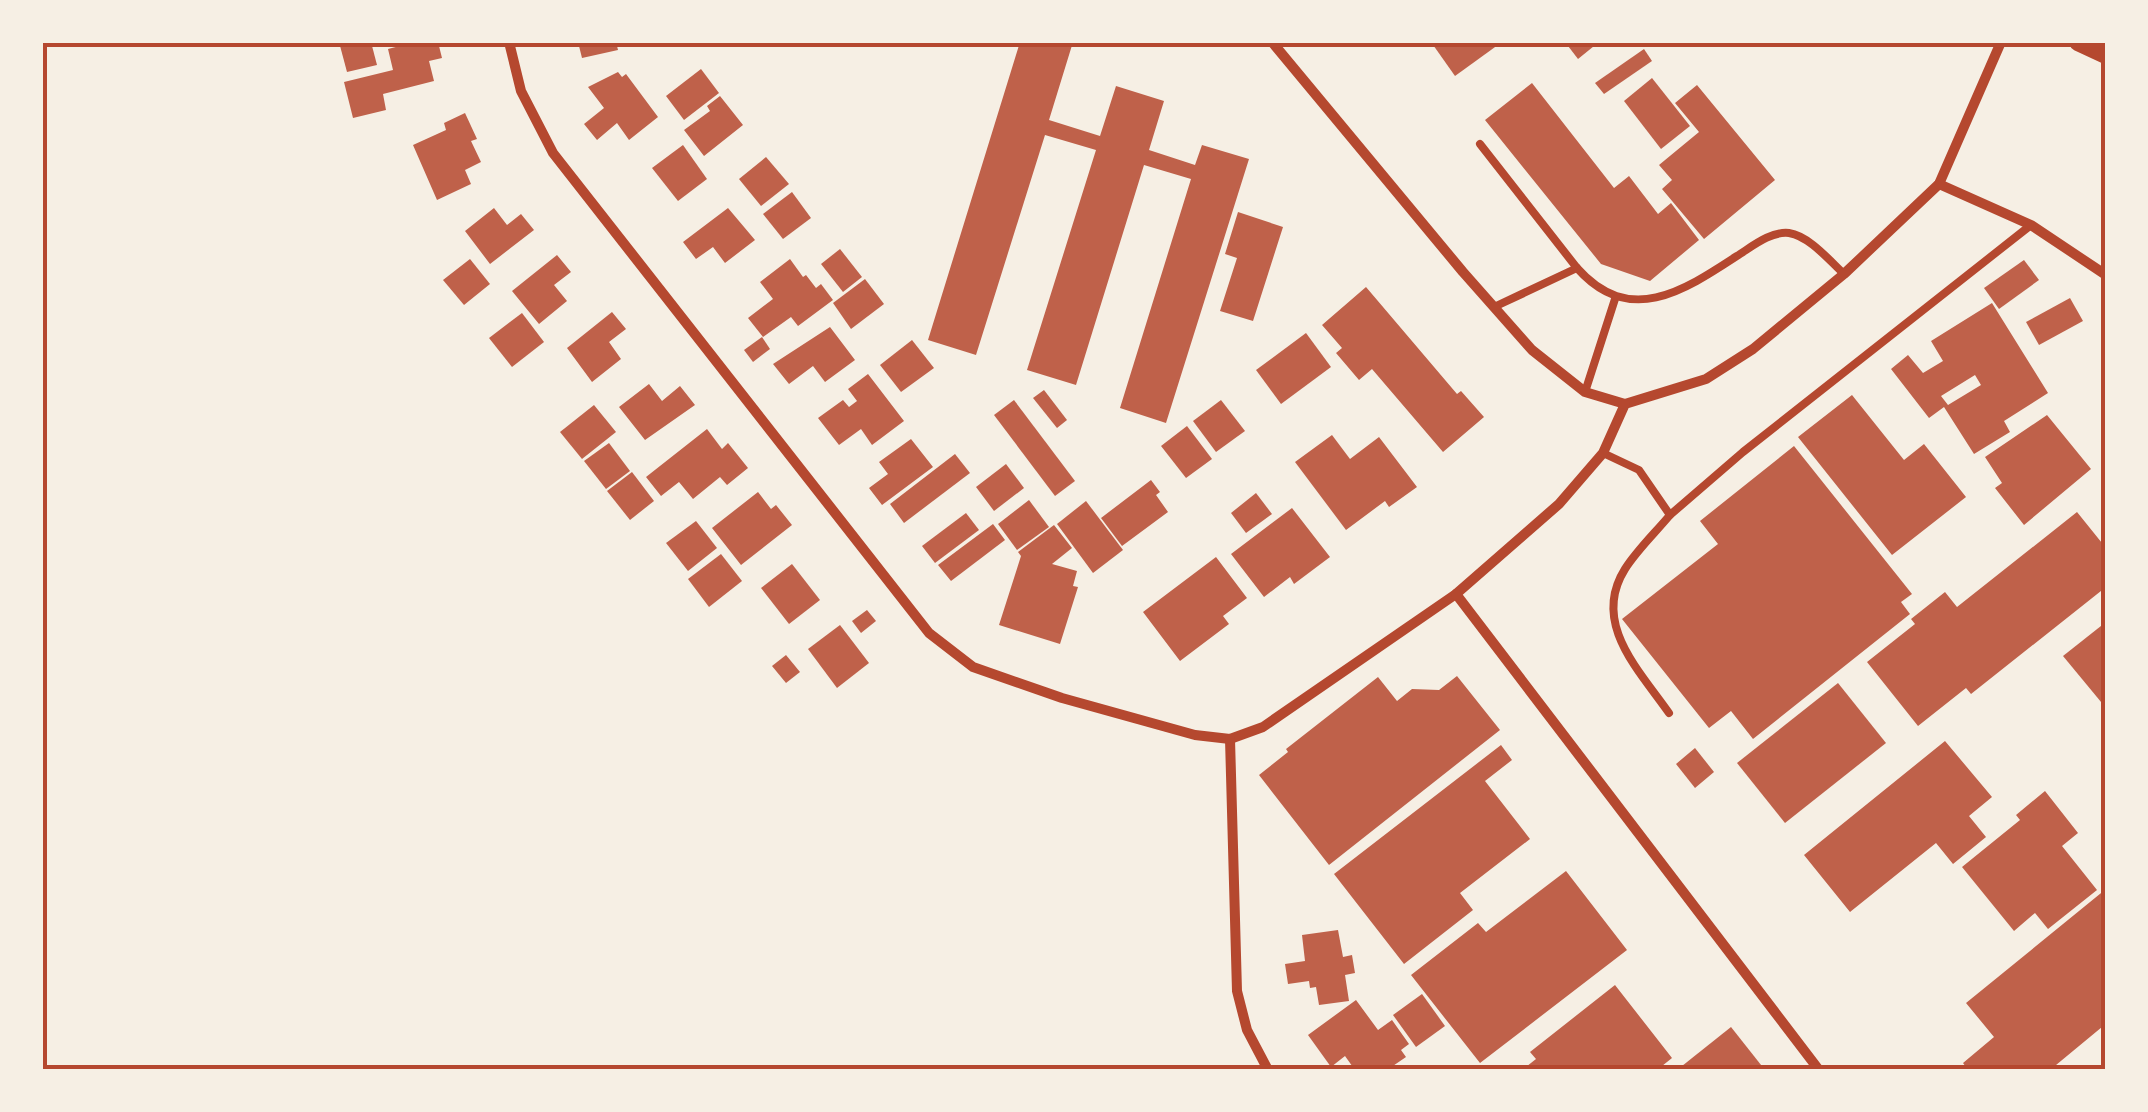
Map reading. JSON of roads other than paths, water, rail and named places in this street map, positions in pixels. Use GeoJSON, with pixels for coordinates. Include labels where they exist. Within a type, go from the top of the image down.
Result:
{"type":"FeatureCollection","features":[{"type":"Feature","properties":{"kind":"street"},"geometry":{"type":"LineString","coordinates":[[509,42],[531,115],[553,153],[929,633],[972,667],[1014,684],[1195,735],[1230,739],[1263,727],[1456,594],[1558,504],[1602,453],[1625,404]]}},
{"type":"Feature","properties":{"kind":"street"},"geometry":{"type":"LineString","coordinates":[[1272,42],[1532,350],[1585,392],[1625,404],[1706,379],[1784,326],[1938,184],[2001,42]]}},
{"type":"Feature","properties":{"kind":"street"},"geometry":{"type":"LineString","coordinates":[[2078,42],[2106,54]]}},
{"type":"Feature","properties":{"kind":"street"},"geometry":{"type":"LineString","coordinates":[[1938,184],[2031,225],[2106,275]]}},
{"type":"Feature","properties":{"kind":"street"},"geometry":{"type":"LineString","coordinates":[[1456,594],[1820,1070]]}},
{"type":"Feature","properties":{"kind":"street"},"geometry":{"type":"LineString","coordinates":[[1230,739],[1236,992],[1247,1030],[1268,1070]]}},
{"type":"Feature","properties":{"kind":"lane"},"geometry":{"type":"LineString","coordinates":[[1480,144],[1577,268],[1594,287],[1615,298],[1643,301],[1680,290],[1763,239],[1785,232],[1802,237],[1844,274]]}},
{"type":"Feature","properties":{"kind":"lane"},"geometry":{"type":"LineString","coordinates":[[1669,713],[1620,642],[1613,625],[1612,606],[1626,566],[1670,515],[1758,440],[2031,225]]}},
{"type":"Feature","properties":{"kind":"lane"},"geometry":{"type":"LineString","coordinates":[[1494,307],[1577,268]]}},
{"type":"Feature","properties":{"kind":"lane"},"geometry":{"type":"LineString","coordinates":[[1585,392],[1615,298]]}},
{"type":"Feature","properties":{"kind":"lane"},"geometry":{"type":"LineString","coordinates":[[1602,453],[1639,470],[1670,515]]}}]}
